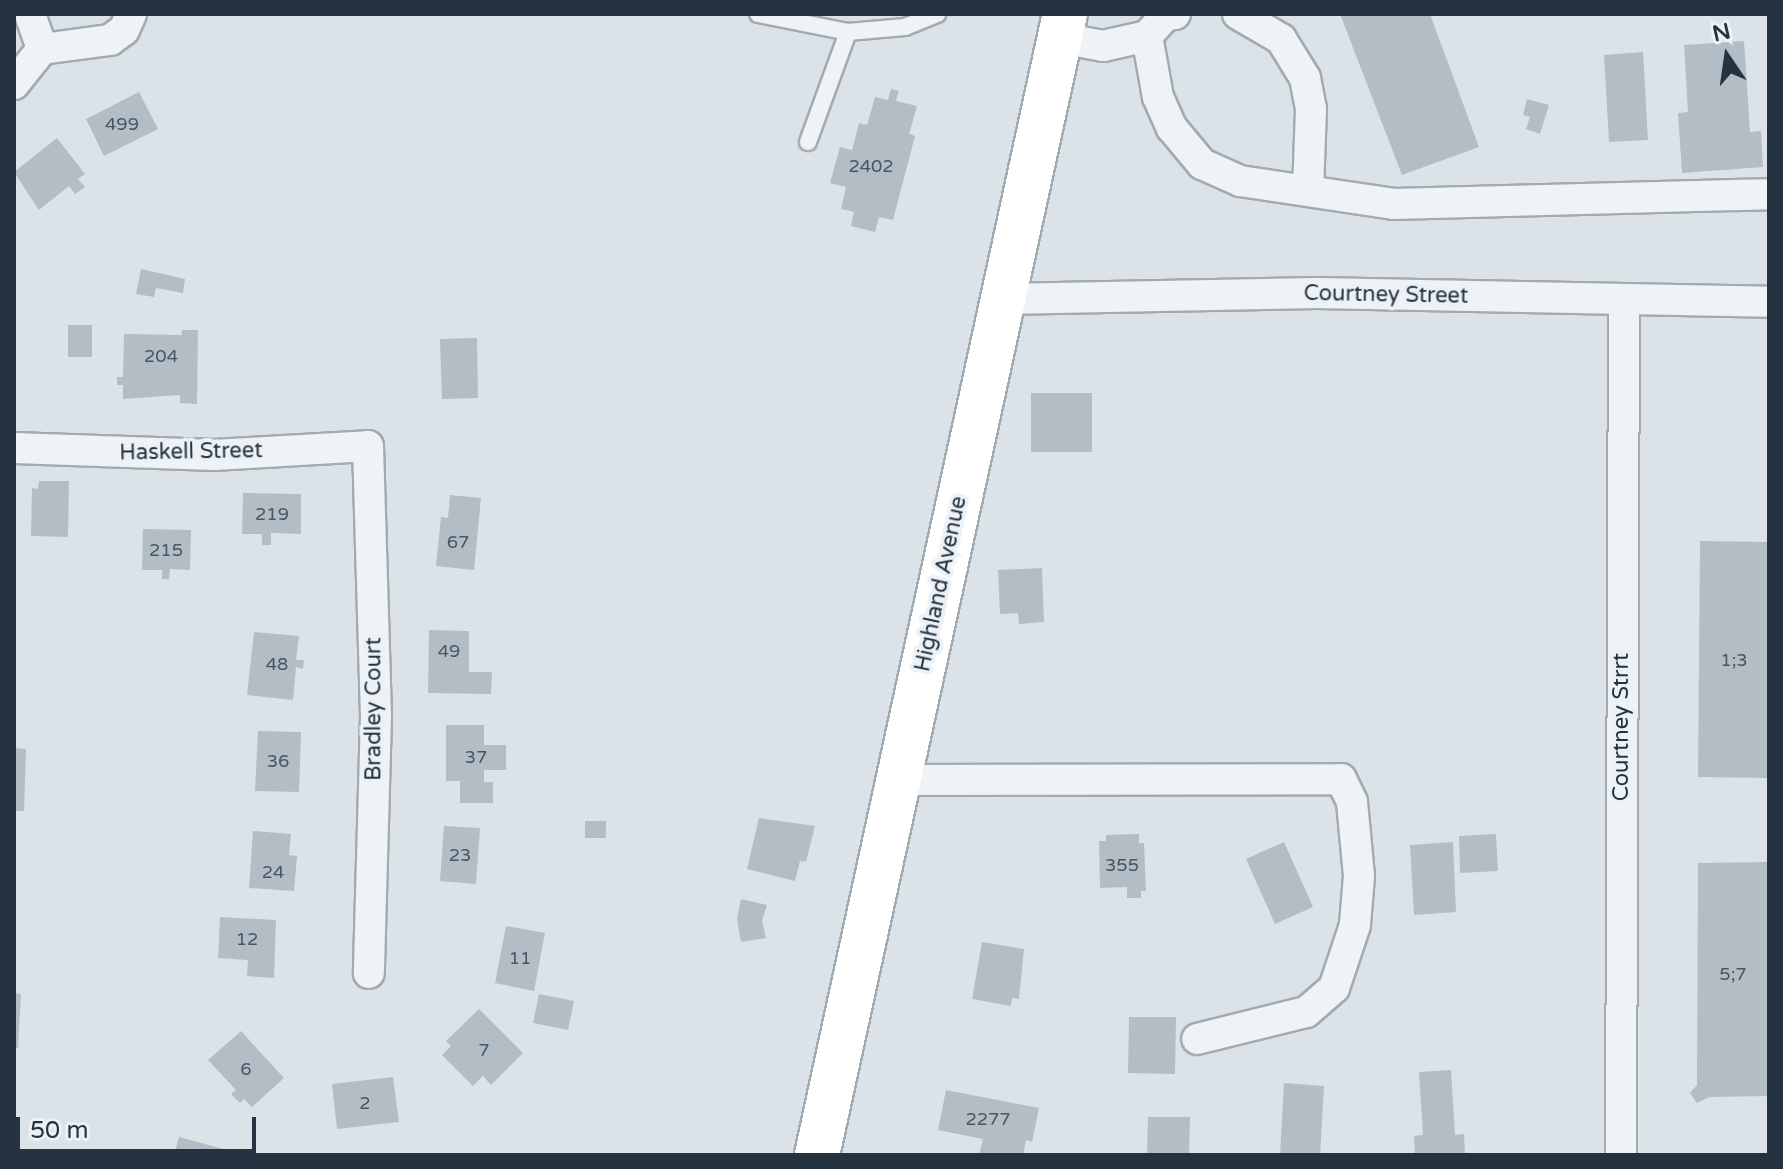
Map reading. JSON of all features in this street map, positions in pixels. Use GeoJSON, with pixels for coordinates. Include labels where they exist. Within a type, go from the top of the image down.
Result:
{"type":"FeatureCollection","features":[{"type":"Feature","properties":{"kind":"main road","name":"Highland Avenue"},"geometry":{"type":"LineString","coordinates":[[817,1155],[1063,26]]}},
{"type":"Feature","properties":{"kind":"street"},"geometry":{"type":"LineString","coordinates":[[30,14],[42,49]]}},
{"type":"Feature","properties":{"kind":"street"},"geometry":{"type":"LineString","coordinates":[[14,84],[42,49],[110,40],[124,30],[131,14]]}},
{"type":"Feature","properties":{"kind":"street"},"geometry":{"type":"LineString","coordinates":[[1238,14],[1281,39],[1305,78],[1311,109],[1308,190]]}},
{"type":"Feature","properties":{"kind":"street"},"geometry":{"type":"LineString","coordinates":[[1063,26],[1103,46],[1164,20],[1164,112],[1202,164],[1240,181],[1393,204],[1769,194]]}},
{"type":"Feature","properties":{"kind":"street","name":"Courtney Street"},"geometry":{"type":"LineString","coordinates":[[1003,299],[1317,293],[1769,302]]}},
{"type":"Feature","properties":{"kind":"street","name":"Courtney Strrt"},"geometry":{"type":"LineString","coordinates":[[1621,1155],[1624,299]]}},
{"type":"Feature","properties":{"kind":"street","name":"Haskell Street"},"geometry":{"type":"LineString","coordinates":[[14,448],[214,455],[368,446]]}},
{"type":"Feature","properties":{"kind":"street","name":"Bradley Court"},"geometry":{"type":"LineString","coordinates":[[368,446],[376,716],[369,973]]}},
{"type":"Feature","properties":{"kind":"street"},"geometry":{"type":"LineString","coordinates":[[898,780],[1341,779],[1348,788],[1357,835],[1358,901],[1349,949],[1334,988],[1306,1012],[1197,1039]]}},
{"type":"Feature","properties":{"kind":"lane"},"geometry":{"type":"LineString","coordinates":[[758,14],[848,32],[905,27],[938,14]]}},
{"type":"Feature","properties":{"kind":"lane"},"geometry":{"type":"LineString","coordinates":[[808,142],[848,32]]}},
{"type":"Feature","properties":{"kind":"building"},"geometry":{"type":"Polygon","coordinates":[[[1340,14],[1430,14],[1479,147],[1402,175],[1340,14]]]}},
{"type":"Feature","properties":{"kind":"building"},"geometry":{"type":"Polygon","coordinates":[[[1744,41],[1750,132],[1761,131],[1763,167],[1682,173],[1678,113],[1688,112],[1684,45],[1744,41]]]}},
{"type":"Feature","properties":{"kind":"building"},"geometry":{"type":"Polygon","coordinates":[[[1643,52],[1648,140],[1609,142],[1604,55],[1643,52]]]}},
{"type":"Feature","properties":{"kind":"building"},"geometry":{"type":"Polygon","coordinates":[[[891,89],[899,91],[896,101],[917,106],[909,134],[915,136],[893,220],[879,217],[875,232],[851,226],[854,212],[841,209],[846,187],[830,183],[840,147],[852,150],[859,123],[867,125],[875,97],[888,100],[891,89]]]}},
{"type":"Feature","properties":{"kind":"building"},"geometry":{"type":"Polygon","coordinates":[[[139,92],[158,129],[104,156],[86,119],[139,92]]]}},
{"type":"Feature","properties":{"kind":"building"},"geometry":{"type":"Polygon","coordinates":[[[1527,99],[1549,105],[1540,134],[1526,129],[1530,117],[1523,115],[1527,99]]]}},
{"type":"Feature","properties":{"kind":"building"},"geometry":{"type":"Polygon","coordinates":[[[57,138],[85,174],[78,179],[85,187],[75,194],[69,186],[39,210],[14,172],[57,138]]]}},
{"type":"Feature","properties":{"kind":"building"},"geometry":{"type":"Polygon","coordinates":[[[141,269],[185,279],[183,293],[156,288],[154,297],[136,294],[141,269]]]}},
{"type":"Feature","properties":{"kind":"building"},"geometry":{"type":"Polygon","coordinates":[[[68,325],[92,325],[92,357],[68,357],[68,325]]]}},
{"type":"Feature","properties":{"kind":"building"},"geometry":{"type":"Polygon","coordinates":[[[182,330],[198,330],[197,404],[180,403],[180,395],[123,399],[123,385],[117,385],[117,377],[123,377],[124,334],[182,335],[182,330]]]}},
{"type":"Feature","properties":{"kind":"building"},"geometry":{"type":"Polygon","coordinates":[[[477,338],[478,398],[442,399],[440,339],[477,338]]]}},
{"type":"Feature","properties":{"kind":"building"},"geometry":{"type":"Polygon","coordinates":[[[1031,393],[1092,393],[1092,452],[1031,452],[1031,393]]]}},
{"type":"Feature","properties":{"kind":"building"},"geometry":{"type":"Polygon","coordinates":[[[39,481],[69,481],[68,537],[31,536],[32,488],[38,489],[39,481]]]}},
{"type":"Feature","properties":{"kind":"building"},"geometry":{"type":"Polygon","coordinates":[[[243,493],[301,494],[301,534],[271,533],[271,545],[262,545],[262,534],[242,534],[243,493]]]}},
{"type":"Feature","properties":{"kind":"building"},"geometry":{"type":"Polygon","coordinates":[[[450,495],[481,498],[474,570],[436,566],[441,517],[448,518],[450,495]]]}},
{"type":"Feature","properties":{"kind":"building"},"geometry":{"type":"Polygon","coordinates":[[[143,529],[191,530],[190,570],[170,569],[169,579],[162,579],[162,570],[142,570],[143,529]]]}},
{"type":"Feature","properties":{"kind":"building"},"geometry":{"type":"Polygon","coordinates":[[[1700,541],[1769,542],[1769,778],[1698,777],[1700,541]]]}},
{"type":"Feature","properties":{"kind":"building"},"geometry":{"type":"Polygon","coordinates":[[[1042,568],[1044,622],[1019,624],[1018,613],[1000,614],[998,570],[1042,568]]]}},
{"type":"Feature","properties":{"kind":"building"},"geometry":{"type":"Polygon","coordinates":[[[429,630],[469,631],[469,672],[492,672],[491,694],[428,693],[429,630]]]}},
{"type":"Feature","properties":{"kind":"building"},"geometry":{"type":"Polygon","coordinates":[[[254,632],[299,636],[296,660],[304,660],[303,669],[296,667],[293,700],[247,695],[254,632]]]}},
{"type":"Feature","properties":{"kind":"building"},"geometry":{"type":"Polygon","coordinates":[[[446,725],[484,725],[484,745],[506,745],[506,770],[484,770],[484,782],[493,782],[493,803],[460,803],[460,781],[446,781],[446,725]]]}},
{"type":"Feature","properties":{"kind":"building"},"geometry":{"type":"Polygon","coordinates":[[[258,731],[301,732],[299,792],[255,791],[258,731]]]}},
{"type":"Feature","properties":{"kind":"building"},"geometry":{"type":"Polygon","coordinates":[[[14,748],[26,749],[24,811],[14,811],[14,748]]]}},
{"type":"Feature","properties":{"kind":"building"},"geometry":{"type":"Polygon","coordinates":[[[759,818],[815,826],[806,862],[800,861],[795,881],[747,869],[759,818]]]}},
{"type":"Feature","properties":{"kind":"building"},"geometry":{"type":"Polygon","coordinates":[[[585,821],[606,821],[606,838],[585,838],[585,821]]]}},
{"type":"Feature","properties":{"kind":"building"},"geometry":{"type":"Polygon","coordinates":[[[444,826],[480,828],[476,884],[440,881],[444,826]]]}},
{"type":"Feature","properties":{"kind":"building"},"geometry":{"type":"Polygon","coordinates":[[[253,831],[291,834],[289,855],[297,856],[294,891],[249,888],[253,831]]]}},
{"type":"Feature","properties":{"kind":"building"},"geometry":{"type":"Polygon","coordinates":[[[1139,834],[1139,843],[1144,843],[1146,891],[1141,891],[1141,898],[1127,898],[1127,887],[1100,888],[1099,841],[1106,841],[1106,835],[1139,834]]]}},
{"type":"Feature","properties":{"kind":"building"},"geometry":{"type":"Polygon","coordinates":[[[1496,834],[1498,871],[1460,873],[1459,836],[1496,834]]]}},
{"type":"Feature","properties":{"kind":"building"},"geometry":{"type":"Polygon","coordinates":[[[1284,842],[1313,907],[1275,924],[1246,859],[1284,842]]]}},
{"type":"Feature","properties":{"kind":"building"},"geometry":{"type":"Polygon","coordinates":[[[1453,842],[1456,912],[1414,915],[1410,845],[1453,842]]]}},
{"type":"Feature","properties":{"kind":"building"},"geometry":{"type":"Polygon","coordinates":[[[1769,862],[1769,1096],[1709,1097],[1697,1103],[1690,1093],[1697,1085],[1698,863],[1769,862]]]}},
{"type":"Feature","properties":{"kind":"building"},"geometry":{"type":"Polygon","coordinates":[[[741,899],[767,905],[762,921],[766,938],[741,942],[737,919],[741,899]]]}},
{"type":"Feature","properties":{"kind":"building"},"geometry":{"type":"Polygon","coordinates":[[[220,917],[276,920],[274,978],[247,976],[248,960],[218,958],[220,917]]]}},
{"type":"Feature","properties":{"kind":"building"},"geometry":{"type":"Polygon","coordinates":[[[506,926],[545,933],[534,991],[495,983],[506,926]]]}},
{"type":"Feature","properties":{"kind":"building"},"geometry":{"type":"Polygon","coordinates":[[[982,942],[1024,949],[1019,999],[1012,998],[1011,1006],[972,999],[982,942]]]}},
{"type":"Feature","properties":{"kind":"building"},"geometry":{"type":"Polygon","coordinates":[[[14,993],[21,994],[18,1048],[14,1048],[14,993]]]}},
{"type":"Feature","properties":{"kind":"building"},"geometry":{"type":"Polygon","coordinates":[[[539,994],[574,1001],[568,1030],[533,1023],[539,994]]]}},
{"type":"Feature","properties":{"kind":"building"},"geometry":{"type":"Polygon","coordinates":[[[479,1009],[523,1053],[491,1085],[483,1076],[473,1086],[442,1055],[451,1046],[446,1041],[479,1009]]]}},
{"type":"Feature","properties":{"kind":"building"},"geometry":{"type":"Polygon","coordinates":[[[1129,1017],[1176,1017],[1175,1074],[1128,1073],[1129,1017]]]}},
{"type":"Feature","properties":{"kind":"building"},"geometry":{"type":"Polygon","coordinates":[[[241,1031],[284,1078],[252,1107],[244,1099],[240,1103],[231,1094],[236,1090],[208,1060],[241,1031]]]}},
{"type":"Feature","properties":{"kind":"building"},"geometry":{"type":"Polygon","coordinates":[[[1451,1070],[1455,1135],[1464,1134],[1465,1155],[1415,1155],[1414,1136],[1423,1135],[1419,1072],[1451,1070]]]}},
{"type":"Feature","properties":{"kind":"building"},"geometry":{"type":"Polygon","coordinates":[[[393,1077],[399,1122],[337,1129],[332,1084],[393,1077]]]}},
{"type":"Feature","properties":{"kind":"building"},"geometry":{"type":"Polygon","coordinates":[[[1284,1083],[1324,1086],[1320,1155],[1280,1155],[1284,1083]]]}},
{"type":"Feature","properties":{"kind":"building"},"geometry":{"type":"Polygon","coordinates":[[[946,1090],[1039,1108],[1032,1142],[1026,1140],[1023,1155],[979,1155],[983,1139],[938,1130],[946,1090]]]}},
{"type":"Feature","properties":{"kind":"building"},"geometry":{"type":"Polygon","coordinates":[[[1148,1117],[1190,1117],[1189,1155],[1147,1155],[1148,1117]]]}},
{"type":"Feature","properties":{"kind":"building"},"geometry":{"type":"Polygon","coordinates":[[[179,1137],[242,1154],[242,1155],[174,1155],[179,1137]]]}}]}
